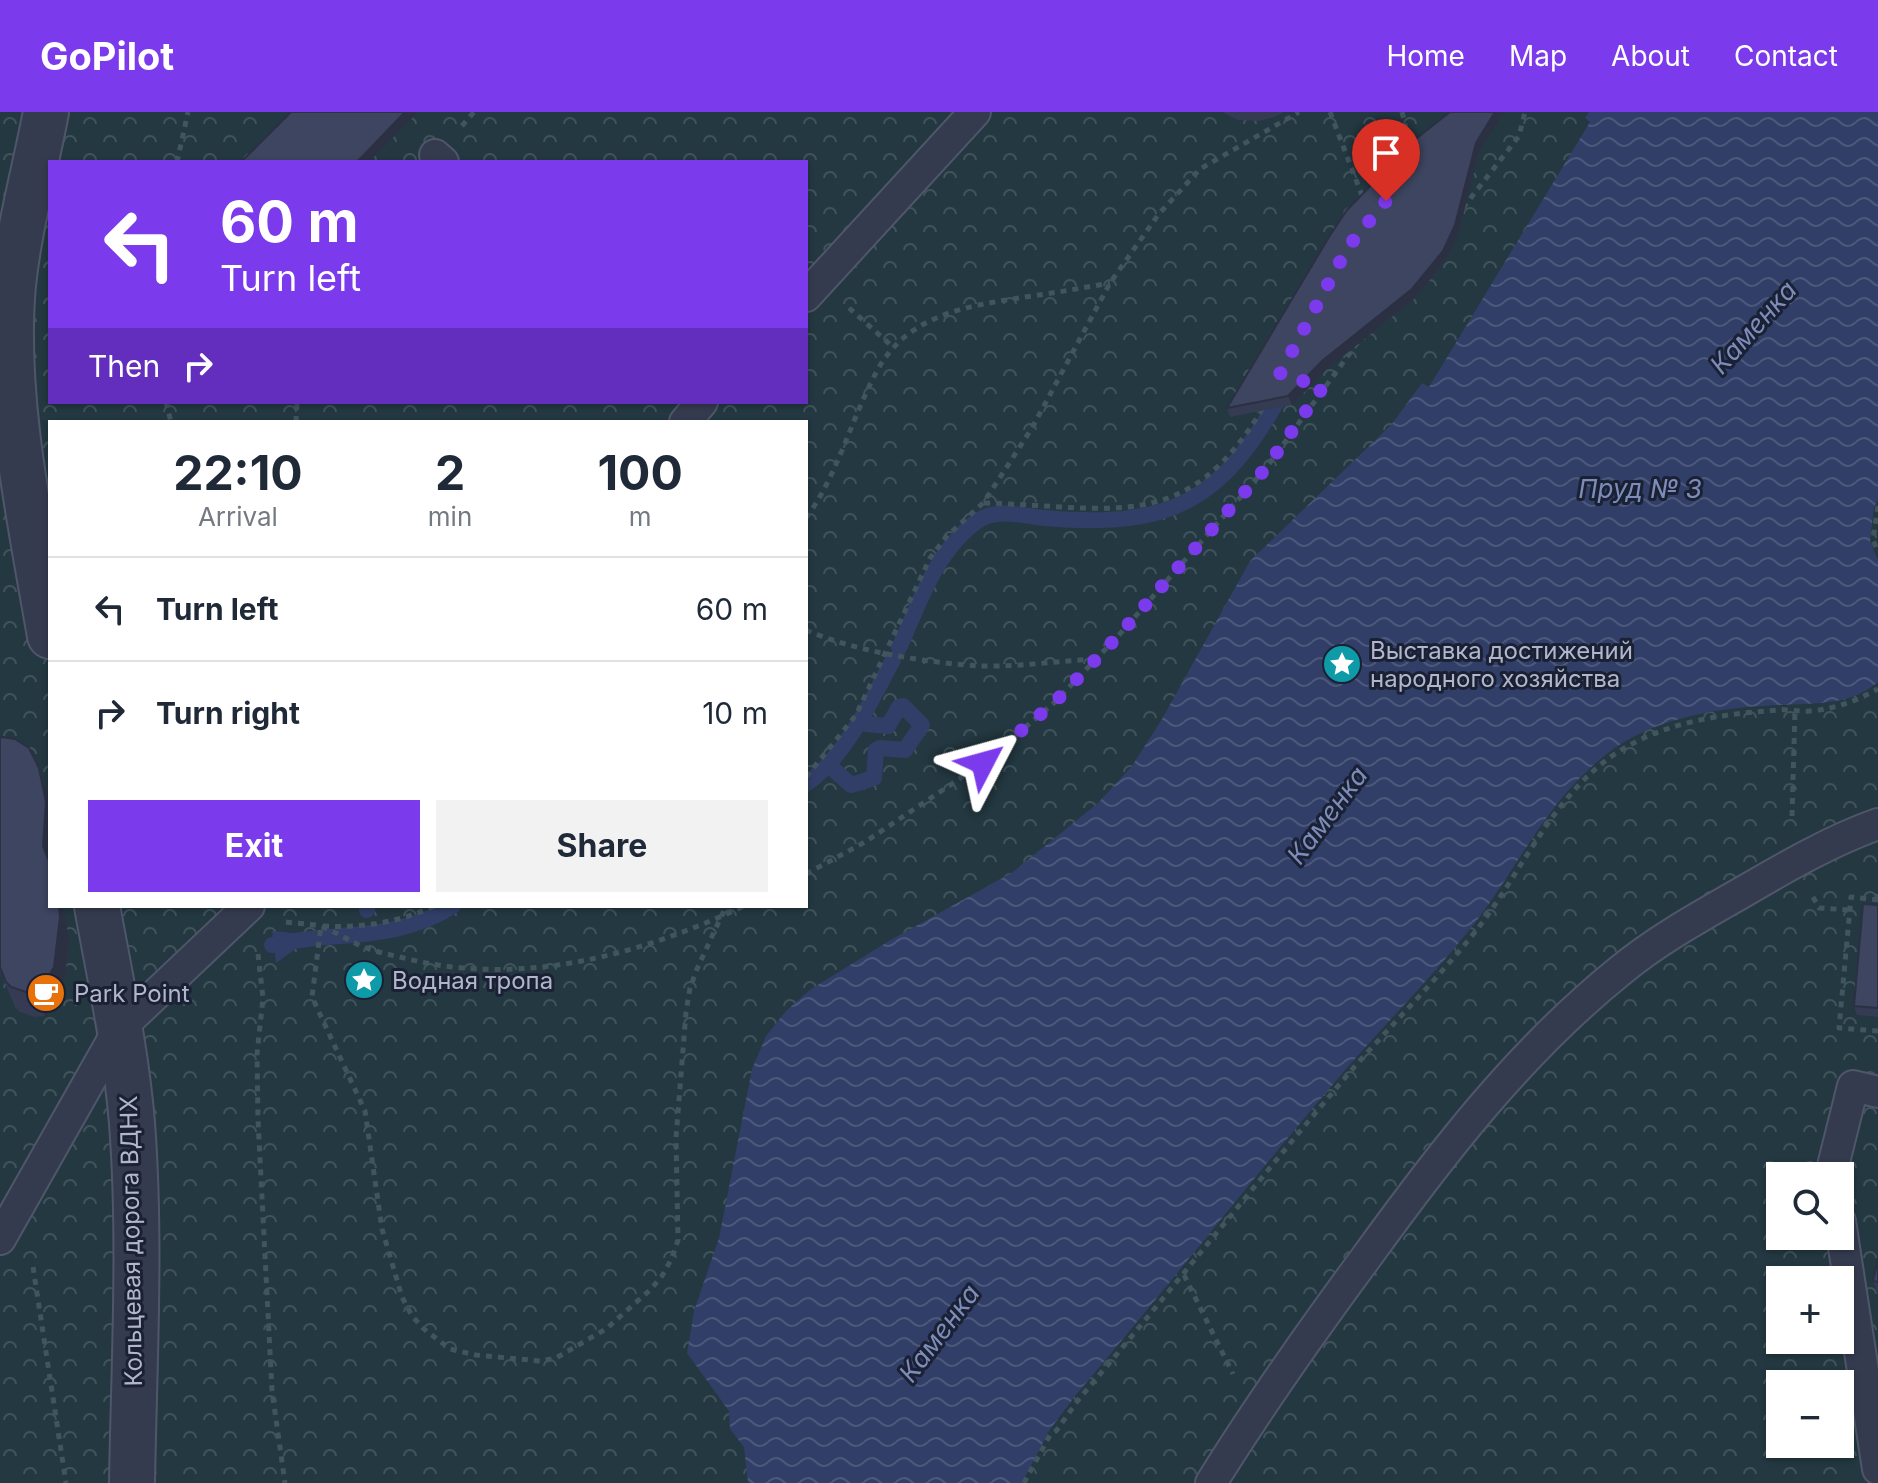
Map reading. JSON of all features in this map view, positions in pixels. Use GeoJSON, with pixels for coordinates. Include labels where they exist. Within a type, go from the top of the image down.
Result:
{"type":"FeatureCollection","features":[{"type":"Feature","properties":{"kind":"street"},"geometry":{"type":"LineString","coordinates":[[46,112],[19,237],[11,337],[15,420],[48,624]]}},
{"type":"Feature","properties":{"kind":"street","name":"Кольцевая дорога ВДНХ"},"geometry":{"type":"LineString","coordinates":[[97,908],[128,1086],[134,1166],[132,1483]]}},
{"type":"Feature","properties":{"kind":"lane"},"geometry":{"type":"LineString","coordinates":[[813,289],[975,112]]}},
{"type":"Feature","properties":{"kind":"lane"},"geometry":{"type":"LineString","coordinates":[[1211,1483],[1289,1363],[1435,1161],[1502,1082],[1553,1030],[1622,969],[1688,923],[1787,866],[1878,824]]}},
{"type":"Feature","properties":{"kind":"lane"},"geometry":{"type":"LineString","coordinates":[[0,1239],[119,1029],[262,913]]}},
{"type":"Feature","properties":{"kind":"lane"},"geometry":{"type":"LineString","coordinates":[[1834,1162],[1853,1086],[1878,1092]]}},
{"type":"Feature","properties":{"kind":"lane"},"geometry":{"type":"LineString","coordinates":[[1844,1250],[1878,1469]]}},
{"type":"Feature","properties":{"kind":"path"},"geometry":{"type":"LineString","coordinates":[[177,160],[188,112]]}},
{"type":"Feature","properties":{"kind":"path"},"geometry":{"type":"LineString","coordinates":[[808,775],[856,715],[930,558],[946,537],[983,503],[1032,428],[1110,283],[1158,215],[1200,169],[1299,112]]}},
{"type":"Feature","properties":{"kind":"path"},"geometry":{"type":"LineString","coordinates":[[1330,112],[1365,202]]}},
{"type":"Feature","properties":{"kind":"path"},"geometry":{"type":"LineString","coordinates":[[1402,112],[1412,154]]}},
{"type":"Feature","properties":{"kind":"path"},"geometry":{"type":"LineString","coordinates":[[1461,211],[1519,136],[1525,112]]}},
{"type":"Feature","properties":{"kind":"path"},"geometry":{"type":"LineString","coordinates":[[808,515],[830,479],[878,370],[906,334],[954,310],[1110,283]]}},
{"type":"Feature","properties":{"kind":"path"},"geometry":{"type":"LineString","coordinates":[[813,289],[893,347]]}},
{"type":"Feature","properties":{"kind":"path"},"geometry":{"type":"LineString","coordinates":[[808,873],[865,842],[983,763],[1023,732],[1098,659],[1266,468],[1362,337]]}},
{"type":"Feature","properties":{"kind":"path"},"geometry":{"type":"LineString","coordinates":[[1312,384],[1323,387]]}},
{"type":"Feature","properties":{"kind":"path"},"geometry":{"type":"LineString","coordinates":[[983,503],[1080,510],[1150,505],[1180,493],[1228,458],[1248,433],[1270,394]]}},
{"type":"Feature","properties":{"kind":"path"},"geometry":{"type":"LineString","coordinates":[[1878,506],[1873,540],[1878,552]]}},
{"type":"Feature","properties":{"kind":"path"},"geometry":{"type":"LineString","coordinates":[[808,631],[836,642],[950,663],[983,666],[1098,659]]}},
{"type":"Feature","properties":{"kind":"path"},"geometry":{"type":"LineString","coordinates":[[1024,1483],[1050,1435],[1079,1399],[1350,1073],[1475,931],[1528,857],[1555,812],[1580,783],[1614,755],[1661,731],[1714,716],[1809,711],[1851,704],[1878,689]]}},
{"type":"Feature","properties":{"kind":"path"},"geometry":{"type":"LineString","coordinates":[[1792,814],[1795,710]]}},
{"type":"Feature","properties":{"kind":"path"},"geometry":{"type":"LineString","coordinates":[[1878,890],[1878,900],[1851,897],[1839,1028],[1878,1031]]}},
{"type":"Feature","properties":{"kind":"path"},"geometry":{"type":"LineString","coordinates":[[262,913],[321,926],[358,927],[393,922],[429,908]]}},
{"type":"Feature","properties":{"kind":"path"},"geometry":{"type":"LineString","coordinates":[[321,926],[312,997],[365,1111],[382,1229],[402,1297],[418,1322],[450,1349],[526,1361],[556,1358],[606,1329],[650,1290],[672,1258],[678,1240],[676,1138],[686,1012],[690,988],[725,908]]}},
{"type":"Feature","properties":{"kind":"path"},"geometry":{"type":"LineString","coordinates":[[321,926],[362,946],[410,960],[466,968],[540,967],[589,962],[638,949],[740,908]]}},
{"type":"Feature","properties":{"kind":"path"},"geometry":{"type":"LineString","coordinates":[[257,941],[263,998],[257,1054],[258,1120],[269,1346],[285,1483]]}},
{"type":"Feature","properties":{"kind":"path"},"geometry":{"type":"LineString","coordinates":[[32,1265],[66,1483]]}},
{"type":"Feature","properties":{"kind":"path"},"geometry":{"type":"LineString","coordinates":[[1184,1275],[1223,1354]]}},
{"type":"Feature","properties":{"kind":"green space","name":"Выставка достижений народного хозяйства"},"geometry":{"type":"Polygon","coordinates":[[[0,112],[1878,112],[1878,1483],[0,1483],[0,112]]]}},
{"type":"Feature","properties":{"kind":"water","name":"Пруд № 3"},"geometry":{"type":"Polygon","coordinates":[[[1589,112],[1878,112],[1878,500],[1874,507],[1870,541],[1878,560],[1878,682],[1856,695],[1832,702],[1735,708],[1690,716],[1627,741],[1586,772],[1550,813],[1488,905],[1456,946],[1312,1109],[1075,1396],[1049,1431],[1022,1483],[748,1483],[744,1447],[730,1429],[729,1411],[687,1353],[694,1311],[719,1238],[752,1069],[766,1036],[786,1011],[811,989],[889,941],[1013,872],[1098,803],[1132,766],[1162,719],[1250,561],[1392,424],[1422,383],[1429,387],[1590,122],[1585,118],[1589,112]]]}},
{"type":"Feature","properties":{"kind":"water"},"geometry":{"type":"Polygon","coordinates":[[[272,931],[313,935],[313,940],[305,942],[276,963],[272,931]]]}},
{"type":"Feature","properties":{"kind":"building"},"geometry":{"type":"Polygon","coordinates":[[[291,112],[405,112],[359,160],[243,160],[291,112]]]}},
{"type":"Feature","properties":{"kind":"building"},"geometry":{"type":"Polygon","coordinates":[[[1450,112],[1495,112],[1476,143],[1455,225],[1443,251],[1412,289],[1322,361],[1288,396],[1227,408],[1347,210],[1417,138],[1450,112]]]}},
{"type":"Feature","properties":{"kind":"building"},"geometry":{"type":"Polygon","coordinates":[[[0,738],[15,739],[29,748],[39,768],[46,802],[43,846],[48,858],[48,908],[59,908],[60,917],[54,967],[36,991],[26,992],[11,987],[0,967],[0,738]]]}},
{"type":"Feature","properties":{"kind":"building"},"geometry":{"type":"Polygon","coordinates":[[[1863,904],[1878,905],[1878,1008],[1854,1006],[1863,904]]]}},
{"type":"Feature","properties":{"kind":"building"},"geometry":{"type":"Polygon","coordinates":[[[1878,1260],[1878,1282],[1873,1281],[1878,1260]]]}},
{"type":"Feature","properties":{"kind":"waterway"},"geometry":{"type":"LineString","coordinates":[[899,648],[930,578],[951,546],[979,520],[994,514],[1089,520],[1160,512],[1188,500],[1214,483],[1238,459],[1283,391]]}},
{"type":"Feature","properties":{"kind":"waterway"},"geometry":{"type":"LineString","coordinates":[[808,782],[845,743],[893,660]]}},
{"type":"Feature","properties":{"kind":"waterway"},"geometry":{"type":"LineString","coordinates":[[833,769],[851,785],[874,778],[876,750],[905,750],[922,725],[903,706],[899,707],[888,726],[865,724]]}},
{"type":"Feature","properties":{"kind":"waterway"},"geometry":{"type":"LineString","coordinates":[[272,945],[387,931],[431,918],[449,908]]}},
{"type":"Feature","properties":{"kind":"place","name":"Выставка достижений народного хозяйства"},"geometry":{"type":"Point","coordinates":[1342,664]}},
{"type":"Feature","properties":{"kind":"place","name":"Водная тропа"},"geometry":{"type":"Point","coordinates":[364,980]}},
{"type":"Feature","properties":{"kind":"place","name":"Park Point"},"geometry":{"type":"Point","coordinates":[46,993]}},
{"type":"Feature","properties":{"kind":"route"},"geometry":{"type":"LineString","coordinates":[[983,763],[1023,732],[1098,659],[1266,468],[1323,387],[1280,374],[1348,247],[1386,201]]}},
{"type":"Feature","properties":{"kind":"water label","name":"Каменка"},"geometry":{"type":"Point","coordinates":[1753,327]}},
{"type":"Feature","properties":{"kind":"water label","name":"Каменка"},"geometry":{"type":"Point","coordinates":[1327,815]}},
{"type":"Feature","properties":{"kind":"water label","name":"Каменка"},"geometry":{"type":"Point","coordinates":[939,1333]}}]}
